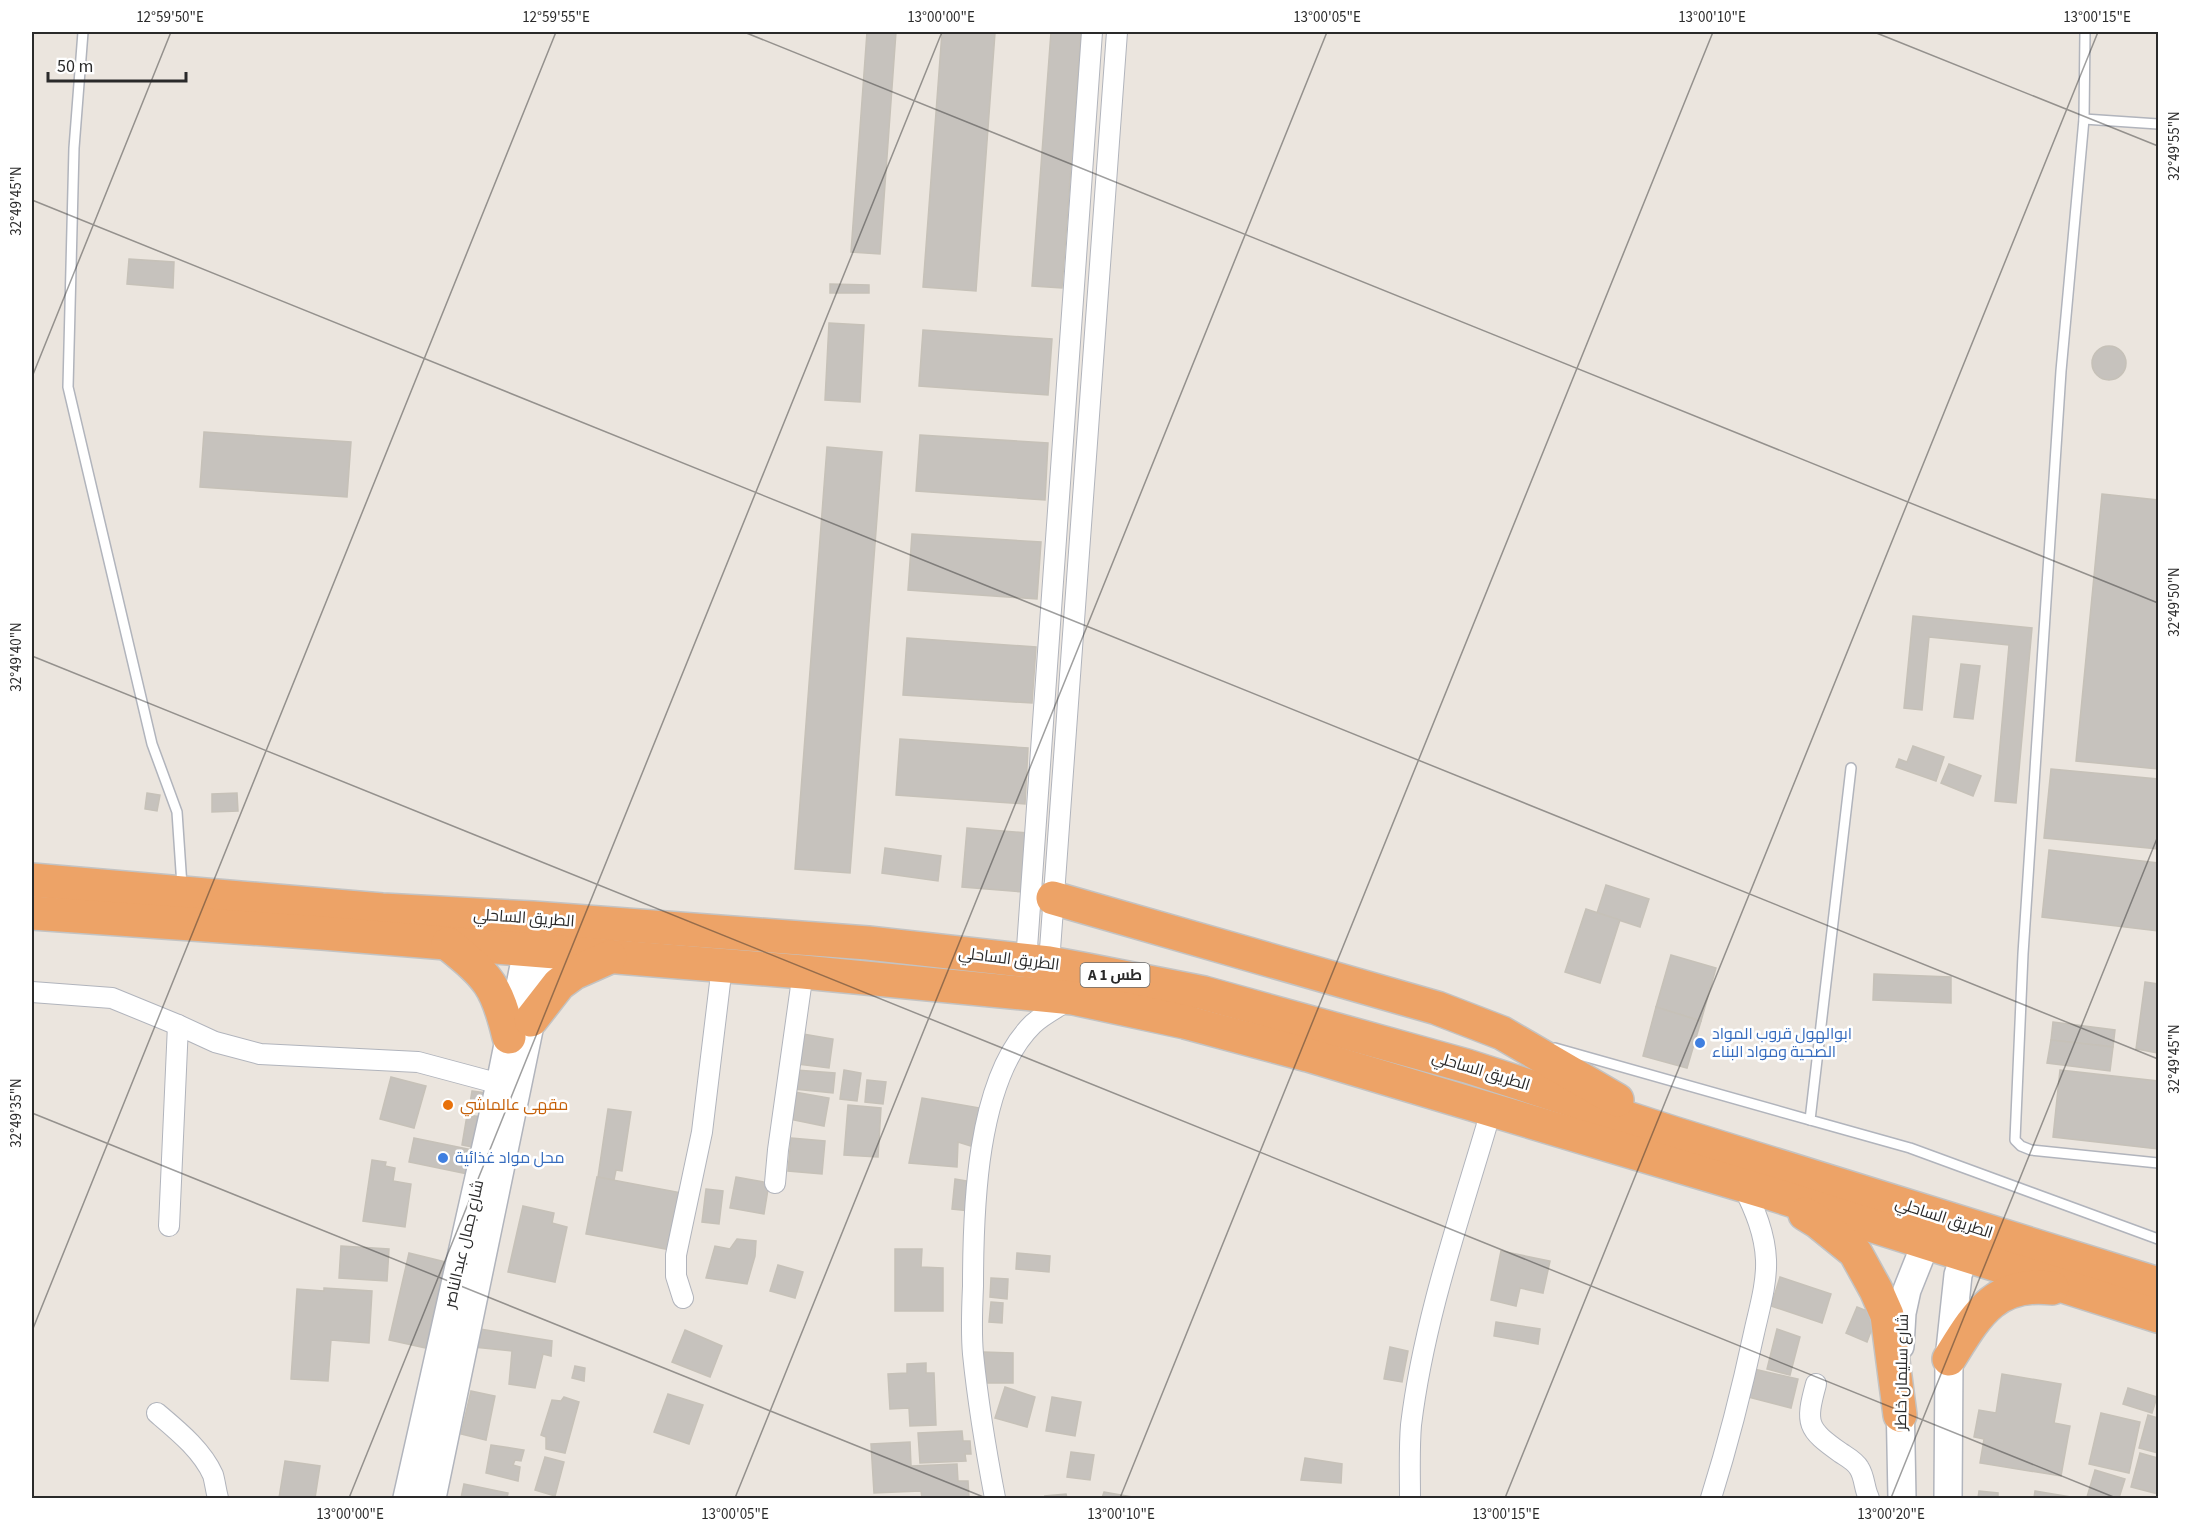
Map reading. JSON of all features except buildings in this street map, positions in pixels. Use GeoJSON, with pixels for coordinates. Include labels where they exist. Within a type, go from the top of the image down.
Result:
{"type":"FeatureCollection","features":[{"type":"Feature","properties":{"kind":"highway","name":"الطريق الساحلي"},"geometry":{"type":"LineString","coordinates":[[32,880],[382,910],[541,935],[611,957],[803,972],[1073,998],[1185,1022],[1308,1055],[1756,1190],[1932,1229]]}},
{"type":"Feature","properties":{"kind":"highway"},"geometry":{"type":"LineString","coordinates":[[1053,898],[1437,1008],[1502,1033],[1673,1133]]}},
{"type":"Feature","properties":{"kind":"highway","name":"الطريق الساحلي"},"geometry":{"type":"LineString","coordinates":[[32,913],[448,944],[541,935],[868,943],[1037,962],[1204,993],[1467,1066],[1673,1133],[1969,1242],[2088,1293],[2158,1316]]}},
{"type":"Feature","properties":{"kind":"highway"},"geometry":{"type":"LineString","coordinates":[[448,944],[483,973],[495,991],[503,1011],[520,1029],[559,984],[574,974],[611,957]]}},
{"type":"Feature","properties":{"kind":"highway"},"geometry":{"type":"LineString","coordinates":[[1756,1190],[1818,1222],[1855,1252],[1887,1314],[1900,1415]]}},
{"type":"Feature","properties":{"kind":"highway","name":"الطريق الساحلي"},"geometry":{"type":"LineString","coordinates":[[1969,1242],[2158,1284]]}},
{"type":"Feature","properties":{"kind":"highway"},"geometry":{"type":"LineString","coordinates":[[1949,1359],[1986,1306],[2002,1295],[2018,1289],[2038,1287],[2088,1293]]}},
{"type":"Feature","properties":{"kind":"main road","name":"شارع جمال عبدالناصر"},"geometry":{"type":"LineString","coordinates":[[432,1498],[520,1029],[541,935]]}},
{"type":"Feature","properties":{"kind":"main road","name":"شارع جمال عبدالناصر"},"geometry":{"type":"LineString","coordinates":[[407,1498],[500,1084],[520,1029]]}},
{"type":"Feature","properties":{"kind":"main road","name":"شارع سليمان خاطر"},"geometry":{"type":"LineString","coordinates":[[1902,1498],[1900,1415],[1902,1313],[1907,1290],[1932,1229]]}},
{"type":"Feature","properties":{"kind":"main road"},"geometry":{"type":"LineString","coordinates":[[1948,1498],[1949,1359],[1958,1275],[1969,1242]]}},
{"type":"Feature","properties":{"kind":"street"},"geometry":{"type":"LineString","coordinates":[[1037,962],[1072,335],[1092,32]]}},
{"type":"Feature","properties":{"kind":"street"},"geometry":{"type":"LineString","coordinates":[[1037,962],[1053,898],[1117,32]]}},
{"type":"Feature","properties":{"kind":"street"},"geometry":{"type":"LineString","coordinates":[[1072,335],[1093,336]]}},
{"type":"Feature","properties":{"kind":"street"},"geometry":{"type":"LineString","coordinates":[[683,1298],[676,1276],[676,1256],[702,1132],[722,966]]}},
{"type":"Feature","properties":{"kind":"street"},"geometry":{"type":"LineString","coordinates":[[775,1183],[803,972]]}},
{"type":"Feature","properties":{"kind":"street"},"geometry":{"type":"LineString","coordinates":[[32,992],[112,998],[178,1024],[215,1042],[260,1054],[418,1062],[500,1084]]}},
{"type":"Feature","properties":{"kind":"street"},"geometry":{"type":"LineString","coordinates":[[995,1498],[978,1397],[973,1351],[973,1224],[982,1145],[997,1082],[1011,1054],[1032,1025],[1073,998]]}},
{"type":"Feature","properties":{"kind":"street"},"geometry":{"type":"LineString","coordinates":[[169,1226],[178,1024]]}},
{"type":"Feature","properties":{"kind":"street"},"geometry":{"type":"LineString","coordinates":[[1410,1498],[1411,1427],[1420,1368],[1437,1294],[1491,1111]]}},
{"type":"Feature","properties":{"kind":"street"},"geometry":{"type":"LineString","coordinates":[[1711,1498],[1731,1430],[1763,1290],[1766,1263],[1756,1190]]}},
{"type":"Feature","properties":{"kind":"street"},"geometry":{"type":"LineString","coordinates":[[1816,1384],[1809,1416],[1812,1426],[1819,1437],[1860,1469],[1869,1498]]}},
{"type":"Feature","properties":{"kind":"street"},"geometry":{"type":"LineString","coordinates":[[158,1413],[194,1448],[212,1474],[218,1498]]}},
{"type":"Feature","properties":{"kind":"lane"},"geometry":{"type":"LineString","coordinates":[[82,32],[74,148],[68,387],[152,744],[177,812],[183,892]]}},
{"type":"Feature","properties":{"kind":"lane"},"geometry":{"type":"LineString","coordinates":[[2085,32],[2084,119],[2060,394],[2023,954],[2015,1140],[2021,1146],[2031,1150],[2158,1163]]}},
{"type":"Feature","properties":{"kind":"lane"},"geometry":{"type":"LineString","coordinates":[[2084,119],[2158,124]]}},
{"type":"Feature","properties":{"kind":"lane"},"geometry":{"type":"LineString","coordinates":[[1810,1120],[1851,768]]}},
{"type":"Feature","properties":{"kind":"lane"},"geometry":{"type":"LineString","coordinates":[[1502,1033],[1910,1148],[2158,1239]]}},
{"type":"Feature","properties":{"kind":"place","name":"ابوالهول قروب المواد الصحية ومواد البناء"},"geometry":{"type":"Point","coordinates":[1700,1043]}},
{"type":"Feature","properties":{"kind":"place","name":"مقهى عالماشي"},"geometry":{"type":"Point","coordinates":[448,1105]}},
{"type":"Feature","properties":{"kind":"place","name":"محل مواد غذائية"},"geometry":{"type":"Point","coordinates":[443,1158]}}]}
